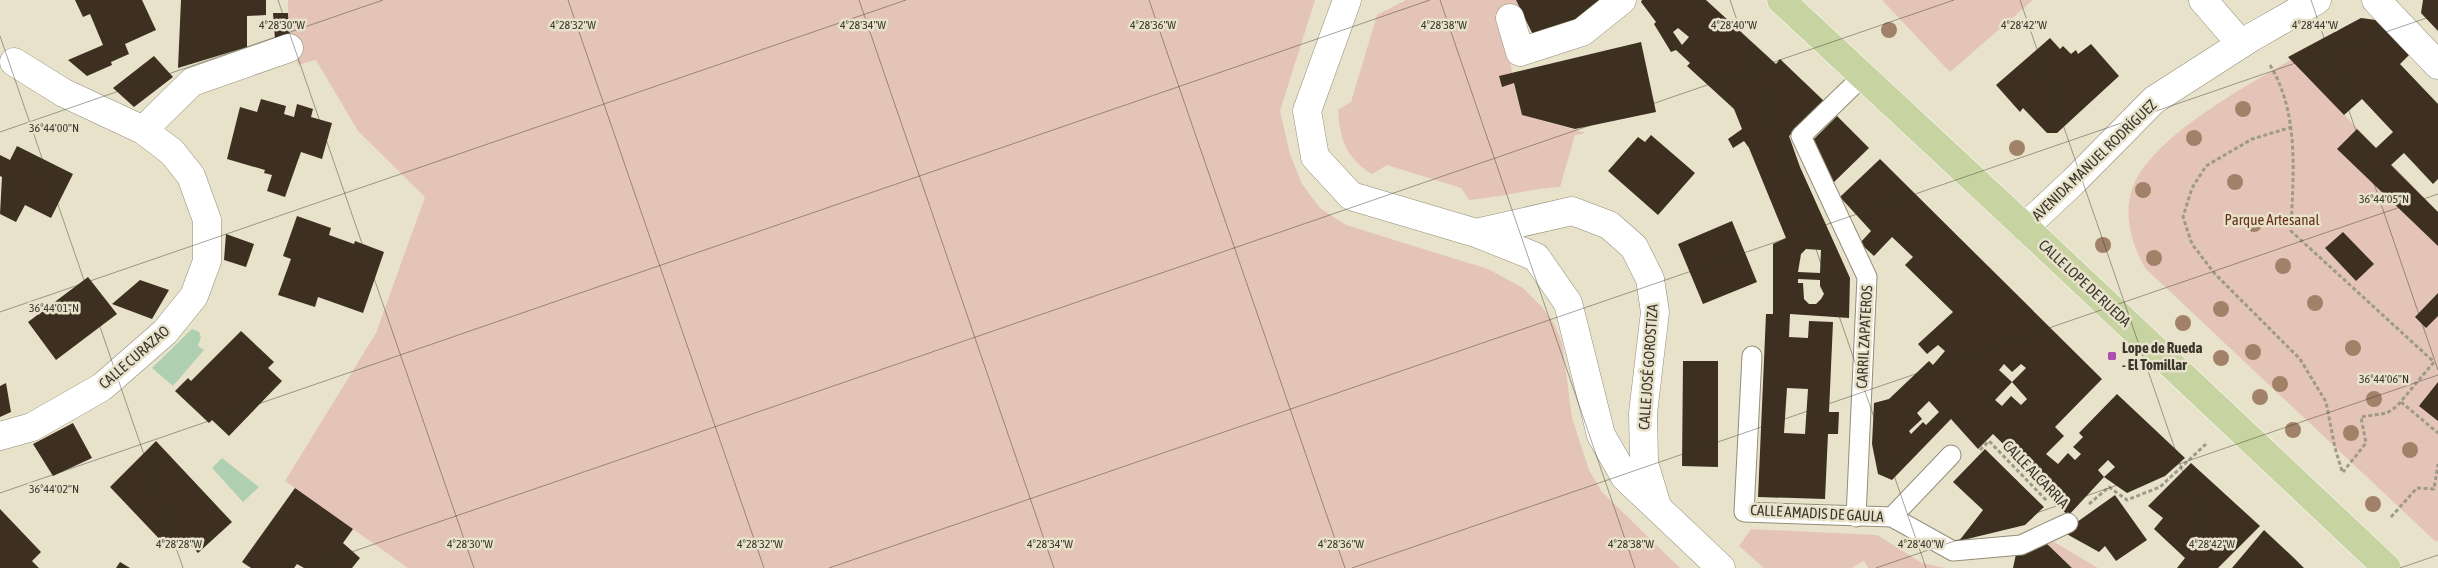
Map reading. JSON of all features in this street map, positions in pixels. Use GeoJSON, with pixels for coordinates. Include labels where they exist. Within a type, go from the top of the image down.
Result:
{"type":"FeatureCollection","features":[{"type":"Feature","properties":{"kind":"main road","name":"CALLE LOPE DE RUEDA"},"geometry":{"type":"LineString","coordinates":[[1780,0],[2025,226],[2387,568]]}},
{"type":"Feature","properties":{"kind":"street","name":"CALLE JOSÉ GOROSTIZA"},"geometry":{"type":"LineString","coordinates":[[1347,0],[1307,111],[1315,157],[1351,196],[1476,233],[1536,257],[1568,303],[1601,435],[1625,477],[1721,568]]}},
{"type":"Feature","properties":{"kind":"street"},"geometry":{"type":"LineString","coordinates":[[1510,18],[1520,52],[1582,32],[1622,0]]}},
{"type":"Feature","properties":{"kind":"street"},"geometry":{"type":"LineString","coordinates":[[2203,0],[2247,41]]}},
{"type":"Feature","properties":{"kind":"street","name":"AVENIDA MANUEL RODRÍGUEZ"},"geometry":{"type":"LineString","coordinates":[[2025,226],[2074,181],[2154,100],[2316,0]]}},
{"type":"Feature","properties":{"kind":"street"},"geometry":{"type":"LineString","coordinates":[[2376,0],[2438,65]]}},
{"type":"Feature","properties":{"kind":"street"},"geometry":{"type":"LineString","coordinates":[[143,130],[192,82],[289,48]]}},
{"type":"Feature","properties":{"kind":"street","name":"CALLE CURAZAO"},"geometry":{"type":"LineString","coordinates":[[0,436],[32,427],[102,388],[165,332],[194,296],[207,261],[206,220],[191,176],[172,152],[143,130],[64,93],[14,62]]}},
{"type":"Feature","properties":{"kind":"street","name":"CALLE JOSÉ GOROSTIZA"},"geometry":{"type":"LineString","coordinates":[[1476,233],[1572,211],[1609,225],[1634,247],[1650,279],[1655,312],[1643,412],[1644,463],[1658,510]]}},
{"type":"Feature","properties":{"kind":"lane","name":"CARRIL ZAPATEROS"},"geometry":{"type":"LineString","coordinates":[[1856,517],[1867,276],[1802,136],[1863,76]]}},
{"type":"Feature","properties":{"kind":"lane","name":"CALLE AMADIS DE GAULA"},"geometry":{"type":"LineString","coordinates":[[1752,356],[1744,512],[1892,517],[1953,551],[2021,545],[2068,523]]}},
{"type":"Feature","properties":{"kind":"lane","name":"CALLE AMADIS DE GAULA"},"geometry":{"type":"LineString","coordinates":[[1892,517],[1951,455]]}},
{"type":"Feature","properties":{"kind":"path"},"geometry":{"type":"LineString","coordinates":[[2247,41],[2281,84],[2292,127],[2290,231],[2434,362],[2400,402],[2387,413],[2361,417],[2366,443],[2342,472],[2326,402],[2300,359],[2215,274],[2192,244],[2183,217],[2192,188],[2206,166],[2252,139],[2292,127]]}},
{"type":"Feature","properties":{"kind":"path"},"geometry":{"type":"LineString","coordinates":[[2400,402],[2438,432]]}},
{"type":"Feature","properties":{"kind":"path"},"geometry":{"type":"LineString","coordinates":[[2068,523],[2109,487],[2127,500],[2160,486],[2231,421]]}},
{"type":"Feature","properties":{"kind":"path","name":"CALLE ALCARRIA"},"geometry":{"type":"LineString","coordinates":[[1989,441],[2068,523]]}},
{"type":"Feature","properties":{"kind":"path"},"geometry":{"type":"LineString","coordinates":[[2391,517],[2417,488],[2434,489],[2438,464]]}},
{"type":"Feature","properties":{"kind":"green space"},"geometry":{"type":"Polygon","coordinates":[[[288,0],[1315,0],[1280,111],[1290,154],[1302,184],[1320,208],[1346,225],[1488,269],[1523,288],[1542,307],[1554,324],[1562,343],[1572,418],[1589,470],[1602,492],[1680,568],[408,568],[285,481],[376,333],[425,197],[358,131],[316,60],[298,65],[289,35],[288,0]]]}},
{"type":"Feature","properties":{"kind":"green space"},"geometry":{"type":"Polygon","coordinates":[[[1406,0],[1516,0],[1519,7],[1498,17],[1509,46],[1512,73],[1499,76],[1502,86],[1514,83],[1522,115],[1586,133],[1575,135],[1560,187],[1469,200],[1461,188],[1387,165],[1372,174],[1350,155],[1340,130],[1338,110],[1351,102],[1377,15],[1406,0]]]}},
{"type":"Feature","properties":{"kind":"green space"},"geometry":{"type":"Polygon","coordinates":[[[1882,0],[2033,0],[1950,72],[1882,0]]]}},
{"type":"Feature","properties":{"kind":"green space","name":"Parque Artesanal"},"geometry":{"type":"Polygon","coordinates":[[[2291,60],[2438,212],[2438,540],[2436,542],[2145,268],[2132,238],[2129,216],[2130,195],[2134,184],[2145,166],[2161,148],[2181,130],[2226,98],[2291,60]]]}},
{"type":"Feature","properties":{"kind":"green space"},"geometry":{"type":"Polygon","coordinates":[[[1751,529],[1877,535],[1922,563],[1945,568],[1868,568],[1864,561],[1851,568],[1764,568],[1739,546],[1751,529]]]}},
{"type":"Feature","properties":{"kind":"green space"},"geometry":{"type":"Polygon","coordinates":[[[2049,539],[2098,568],[2072,568],[2044,541],[2049,539]]]}},
{"type":"Feature","properties":{"kind":"shaded area"},"geometry":{"type":"Polygon","coordinates":[[[192,329],[199,332],[201,337],[198,346],[204,350],[173,386],[152,368],[192,329]]]}},
{"type":"Feature","properties":{"kind":"shaded area"},"geometry":{"type":"Polygon","coordinates":[[[222,458],[259,487],[243,502],[212,468],[222,458]]]}},
{"type":"Feature","properties":{"kind":"building"},"geometry":{"type":"Polygon","coordinates":[[[75,0],[142,0],[156,30],[125,44],[129,54],[111,62],[112,65],[87,76],[68,60],[103,45],[90,14],[83,17],[75,0]]]}},
{"type":"Feature","properties":{"kind":"building"},"geometry":{"type":"Polygon","coordinates":[[[181,0],[266,0],[266,15],[247,16],[247,47],[178,68],[181,0]]]}},
{"type":"Feature","properties":{"kind":"building"},"geometry":{"type":"Polygon","coordinates":[[[1516,0],[1609,0],[1576,25],[1535,39],[1516,0]]]}},
{"type":"Feature","properties":{"kind":"building"},"geometry":{"type":"Polygon","coordinates":[[[1642,0],[1706,0],[1776,64],[1780,59],[1825,102],[1789,136],[1800,167],[1850,278],[1849,318],[1790,314],[1789,337],[1808,338],[1809,321],[1833,322],[1829,412],[1839,412],[1838,434],[1828,434],[1825,499],[1758,497],[1766,314],[1773,314],[1773,244],[1786,238],[1749,148],[1744,141],[1733,148],[1728,139],[1742,129],[1734,109],[1687,66],[1690,63],[1676,50],[1671,52],[1654,24],[1656,22],[1641,2],[1642,0]],[[1678,28],[1673,32],[1682,45],[1689,37],[1678,28]],[[1806,249],[1801,254],[1798,272],[1820,273],[1821,250],[1806,249]],[[1798,279],[1798,283],[1803,283],[1804,299],[1809,304],[1816,304],[1824,294],[1820,286],[1820,280],[1798,279]],[[1787,388],[1784,433],[1805,434],[1808,389],[1787,388]]]}},
{"type":"Feature","properties":{"kind":"building"},"geometry":{"type":"Polygon","coordinates":[[[2423,0],[2438,0],[2438,31],[2421,13],[2423,0]]]}},
{"type":"Feature","properties":{"kind":"building"},"geometry":{"type":"Polygon","coordinates":[[[273,13],[288,13],[289,35],[275,39],[273,13]]]}},
{"type":"Feature","properties":{"kind":"building"},"geometry":{"type":"Polygon","coordinates":[[[2361,18],[2376,20],[2388,29],[2411,53],[2400,64],[2438,104],[2438,179],[2433,184],[2404,153],[2391,165],[2438,212],[2438,246],[2337,149],[2357,129],[2376,148],[2393,132],[2362,99],[2344,115],[2288,57],[2361,18]]]}},
{"type":"Feature","properties":{"kind":"building"},"geometry":{"type":"Polygon","coordinates":[[[2050,38],[2060,49],[2063,46],[2071,54],[2076,50],[2078,54],[2091,44],[2119,76],[2057,133],[2047,133],[2023,108],[2020,112],[1996,85],[2050,38]]]}},
{"type":"Feature","properties":{"kind":"building"},"geometry":{"type":"Polygon","coordinates":[[[1641,42],[1656,112],[1575,129],[1522,115],[1514,83],[1502,87],[1499,76],[1641,42]]]}},
{"type":"Feature","properties":{"kind":"building"},"geometry":{"type":"Polygon","coordinates":[[[154,56],[173,77],[134,107],[113,88],[154,56]]]}},
{"type":"Feature","properties":{"kind":"building"},"geometry":{"type":"Polygon","coordinates":[[[261,99],[286,106],[284,114],[294,117],[297,104],[313,109],[311,117],[332,123],[322,159],[301,152],[285,197],[267,191],[272,175],[264,173],[265,170],[227,159],[240,107],[257,112],[261,99]]]}},
{"type":"Feature","properties":{"kind":"building"},"geometry":{"type":"Polygon","coordinates":[[[1837,116],[1869,148],[1832,184],[1812,141],[1837,116]]]}},
{"type":"Feature","properties":{"kind":"building"},"geometry":{"type":"Polygon","coordinates":[[[1651,135],[1695,173],[1658,215],[1608,171],[1638,137],[1645,142],[1651,135]]]}},
{"type":"Feature","properties":{"kind":"building"},"geometry":{"type":"Polygon","coordinates":[[[17,146],[73,174],[51,218],[25,205],[16,222],[0,214],[2,177],[0,176],[0,155],[10,160],[17,146]]]}},
{"type":"Feature","properties":{"kind":"building"},"geometry":{"type":"Polygon","coordinates":[[[1880,159],[2102,379],[2055,427],[2064,436],[2046,454],[2058,464],[2068,453],[2075,460],[2081,454],[2073,447],[2083,437],[2079,433],[2117,394],[2185,458],[2165,476],[2127,493],[2104,477],[2068,516],[2054,500],[2057,497],[1993,434],[1978,449],[1951,419],[1892,480],[1878,474],[1872,444],[1874,403],[1889,399],[1929,361],[1933,365],[1945,351],[1938,345],[1927,354],[1918,344],[1953,312],[1905,265],[1913,257],[1892,237],[1874,256],[1860,243],[1871,231],[1840,197],[1880,159]],[[2004,364],[1999,370],[2012,382],[2026,368],[2021,364],[2012,372],[2004,364]],[[2012,382],[1995,400],[2002,406],[2011,396],[2021,405],[2027,399],[2012,382]],[[1929,401],[1917,413],[1922,419],[1909,431],[1911,434],[1923,422],[1926,425],[1939,412],[1929,401]],[[2108,460],[2098,470],[2104,477],[2115,467],[2108,460]]]}},
{"type":"Feature","properties":{"kind":"building"},"geometry":{"type":"Polygon","coordinates":[[[297,216],[331,228],[329,235],[354,244],[355,241],[384,252],[363,313],[318,297],[315,307],[278,295],[291,259],[283,256],[297,216]]]}},
{"type":"Feature","properties":{"kind":"building"},"geometry":{"type":"Polygon","coordinates":[[[1732,221],[1757,282],[1703,304],[1678,244],[1732,221]]]}},
{"type":"Feature","properties":{"kind":"building"},"geometry":{"type":"Polygon","coordinates":[[[2343,232],[2374,264],[2356,281],[2325,248],[2343,232]]]}},
{"type":"Feature","properties":{"kind":"building"},"geometry":{"type":"Polygon","coordinates":[[[226,234],[254,244],[246,267],[224,260],[226,234]]]}},
{"type":"Feature","properties":{"kind":"building"},"geometry":{"type":"Polygon","coordinates":[[[88,277],[117,314],[56,360],[28,322],[88,277]]]}},
{"type":"Feature","properties":{"kind":"building"},"geometry":{"type":"Polygon","coordinates":[[[140,280],[169,290],[152,319],[112,304],[140,280]]]}},
{"type":"Feature","properties":{"kind":"building"},"geometry":{"type":"Polygon","coordinates":[[[2438,293],[2438,316],[2426,328],[2415,317],[2438,293]]]}},
{"type":"Feature","properties":{"kind":"building"},"geometry":{"type":"Polygon","coordinates":[[[241,331],[274,362],[268,368],[282,381],[229,436],[212,420],[209,423],[175,391],[188,378],[191,381],[241,331]]]}},
{"type":"Feature","properties":{"kind":"building"},"geometry":{"type":"Polygon","coordinates":[[[1683,361],[1718,361],[1718,467],[1682,466],[1683,361]]]}},
{"type":"Feature","properties":{"kind":"building"},"geometry":{"type":"Polygon","coordinates":[[[2438,382],[2438,421],[2419,406],[2438,382]]]}},
{"type":"Feature","properties":{"kind":"building"},"geometry":{"type":"Polygon","coordinates":[[[6,383],[11,412],[0,417],[0,386],[6,383]]]}},
{"type":"Feature","properties":{"kind":"building"},"geometry":{"type":"Polygon","coordinates":[[[73,423],[92,458],[53,476],[33,444],[73,423]]]}},
{"type":"Feature","properties":{"kind":"building"},"geometry":{"type":"Polygon","coordinates":[[[156,441],[232,522],[198,553],[184,538],[179,542],[176,538],[167,547],[110,487],[156,441]]]}},
{"type":"Feature","properties":{"kind":"building"},"geometry":{"type":"Polygon","coordinates":[[[1985,449],[2044,507],[2025,525],[1959,541],[1983,510],[1953,482],[1985,449]]]}},
{"type":"Feature","properties":{"kind":"building"},"geometry":{"type":"Polygon","coordinates":[[[2191,463],[2260,526],[2218,568],[2177,568],[2185,558],[2154,529],[2163,518],[2148,506],[2191,463]]]}},
{"type":"Feature","properties":{"kind":"building"},"geometry":{"type":"Polygon","coordinates":[[[295,488],[353,529],[343,543],[360,558],[352,568],[304,568],[297,564],[294,568],[251,568],[242,562],[295,488]]]}},
{"type":"Feature","properties":{"kind":"building"},"geometry":{"type":"Polygon","coordinates":[[[2115,495],[2147,540],[2116,561],[2105,546],[2099,552],[2063,532],[2115,495]]]}},
{"type":"Feature","properties":{"kind":"building"},"geometry":{"type":"Polygon","coordinates":[[[0,509],[41,552],[32,561],[39,568],[0,568],[0,509]]]}},
{"type":"Feature","properties":{"kind":"building"},"geometry":{"type":"Polygon","coordinates":[[[2264,530],[2294,558],[2304,568],[2232,568],[2264,530]]]}},
{"type":"Feature","properties":{"kind":"building"},"geometry":{"type":"Polygon","coordinates":[[[2044,541],[2072,568],[2013,568],[2016,554],[2044,541]]]}},
{"type":"Feature","properties":{"kind":"building"},"geometry":{"type":"Polygon","coordinates":[[[120,562],[130,568],[116,568],[120,562]]]}},
{"type":"Feature","properties":{"kind":"place","name":"Lope de Rueda - El Tomillar"},"geometry":{"type":"Point","coordinates":[2112,356]}}]}
